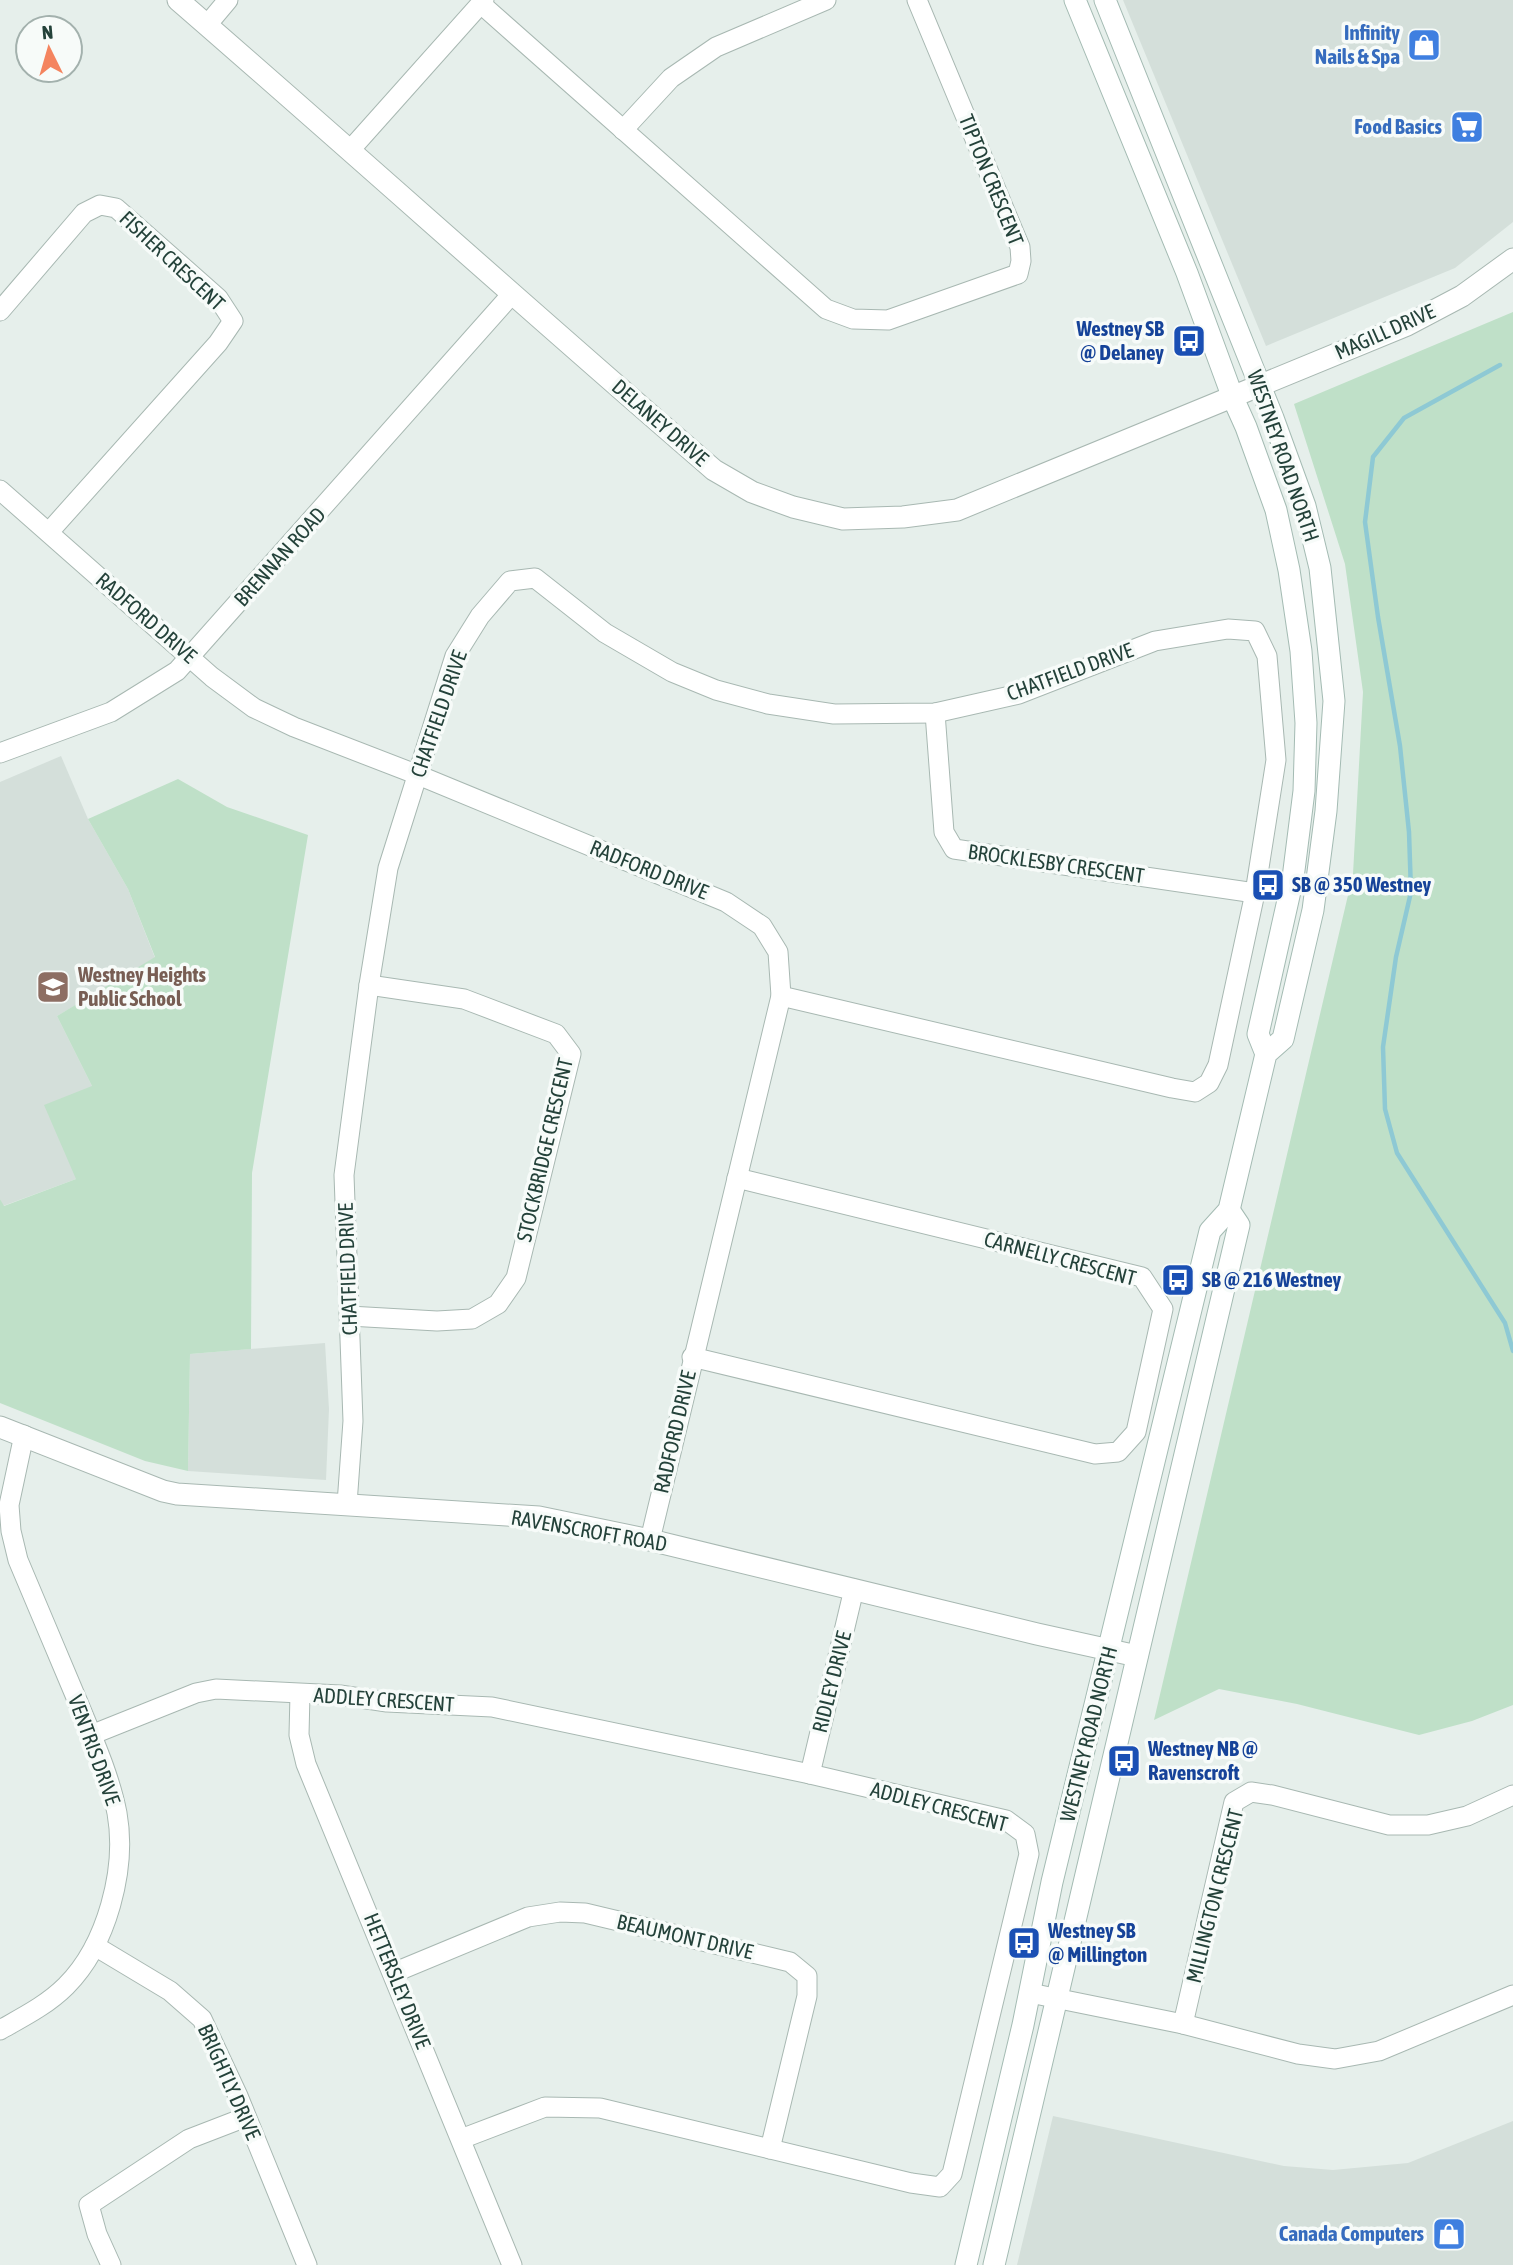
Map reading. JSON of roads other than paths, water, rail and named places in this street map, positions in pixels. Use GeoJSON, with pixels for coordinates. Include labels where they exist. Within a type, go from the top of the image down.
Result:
{"type":"FeatureCollection","features":[{"type":"Feature","properties":{"kind":"main road","name":"DELANEY DRIVE"},"geometry":{"type":"LineString","coordinates":[[178,0],[714,470],[752,492],[793,507],[843,519],[903,517],[957,510],[1248,392]]}},
{"type":"Feature","properties":{"kind":"main road","name":"WESTNEY ROAD NORTH"},"geometry":{"type":"LineString","coordinates":[[1075,0],[1187,273],[1305,506],[1320,568],[1334,701],[1326,811],[1313,909],[1283,1039],[1266,1054]]}},
{"type":"Feature","properties":{"kind":"main road","name":"WESTNEY ROAD NORTH"},"geometry":{"type":"LineString","coordinates":[[966,2265],[1030,1993],[1052,1882],[1210,1231],[1229,1210],[1266,1054],[1258,1034],[1293,878],[1304,791],[1306,723],[1301,651],[1289,570],[1276,510],[1246,428],[1248,392],[1105,0]]}},
{"type":"Feature","properties":{"kind":"main road","name":"MAGILL DRIVE"},"geometry":{"type":"LineString","coordinates":[[1248,392],[1407,325],[1462,296],[1513,259]]}},
{"type":"Feature","properties":{"kind":"main road","name":"WESTNEY ROAD NORTH"},"geometry":{"type":"LineString","coordinates":[[994,2265],[1239,1225],[1229,1210]]}},
{"type":"Feature","properties":{"kind":"main road","name":"RAVENSCROFT ROAD"},"geometry":{"type":"LineString","coordinates":[[0,1427],[163,1491],[217,1498],[539,1517],[650,1540],[1137,1656]]}},
{"type":"Feature","properties":{"kind":"main road"},"geometry":{"type":"LineString","coordinates":[[1000,2124],[1026,2129]]}},
{"type":"Feature","properties":{"kind":"street"},"geometry":{"type":"LineString","coordinates":[[207,26],[228,0]]}},
{"type":"Feature","properties":{"kind":"street"},"geometry":{"type":"LineString","coordinates":[[623,130],[671,78],[716,47],[826,0]]}},
{"type":"Feature","properties":{"kind":"street","name":"TIPTON CRESCENT"},"geometry":{"type":"LineString","coordinates":[[482,2],[826,309],[853,319],[888,320],[1017,274],[1021,261],[1020,247],[917,0]]}},
{"type":"Feature","properties":{"kind":"street"},"geometry":{"type":"LineString","coordinates":[[351,149],[482,2]]}},
{"type":"Feature","properties":{"kind":"street","name":"FISHER CRESCENT"},"geometry":{"type":"LineString","coordinates":[[0,311],[84,213],[100,205],[116,208],[218,298],[233,321],[218,343],[49,532]]}},
{"type":"Feature","properties":{"kind":"street","name":"BRENNAN ROAD"},"geometry":{"type":"LineString","coordinates":[[0,753],[111,712],[177,671],[512,295]]}},
{"type":"Feature","properties":{"kind":"street","name":"RADFORD DRIVE"},"geometry":{"type":"LineString","coordinates":[[0,490],[212,677],[254,708],[726,902],[762,926],[778,952],[781,996],[650,1540]]}},
{"type":"Feature","properties":{"kind":"street","name":"CHATFIELD DRIVE"},"geometry":{"type":"LineString","coordinates":[[348,1504],[352,1421],[344,1175],[369,985],[388,868],[455,656],[480,615],[510,581],[535,578],[605,633],[672,672],[716,690],[768,704],[834,714],[934,713],[1019,694],[1155,641],[1228,629],[1255,631],[1266,656],[1276,761],[1255,893],[1217,1065],[1209,1083],[1195,1092],[781,996]]}},
{"type":"Feature","properties":{"kind":"street","name":"BROCKLESBY CRESCENT"},"geometry":{"type":"LineString","coordinates":[[934,713],[944,832],[954,849],[1255,893]]}},
{"type":"Feature","properties":{"kind":"street","name":"STOCKBRIDGE CRESCENT"},"geometry":{"type":"LineString","coordinates":[[349,1315],[437,1321],[472,1320],[498,1304],[516,1279],[570,1054],[556,1034],[464,999],[369,985]]}},
{"type":"Feature","properties":{"kind":"street","name":"CARNELLY CRESCENT"},"geometry":{"type":"LineString","coordinates":[[692,1357],[1095,1454],[1118,1452],[1136,1432],[1163,1310],[1142,1278],[737,1178]]}},
{"type":"Feature","properties":{"kind":"street","name":"VENTRIS DRIVE"},"geometry":{"type":"LineString","coordinates":[[0,2029],[38,2009],[67,1985],[95,1946],[113,1895],[121,1852],[117,1812],[91,1735],[18,1560],[11,1531],[9,1505],[24,1435]]}},
{"type":"Feature","properties":{"kind":"street","name":"RIDLEY DRIVE"},"geometry":{"type":"LineString","coordinates":[[810,1774],[854,1589]]}},
{"type":"Feature","properties":{"kind":"street","name":"ADDLEY CRESCENT"},"geometry":{"type":"LineString","coordinates":[[91,1735],[196,1693],[216,1689],[492,1707],[810,1774],[1006,1820],[1025,1834],[1029,1854],[952,2174],[940,2187],[911,2183],[600,2108],[545,2107],[461,2139]]}},
{"type":"Feature","properties":{"kind":"street","name":"HETTERSLEY DRIVE"},"geometry":{"type":"LineString","coordinates":[[300,1694],[299,1735],[306,1764],[512,2265]]}},
{"type":"Feature","properties":{"kind":"street","name":"MILLINGTON CRESCENT"},"geometry":{"type":"LineString","coordinates":[[1183,2024],[1234,1802],[1251,1792],[1389,1825],[1428,1825],[1467,1816],[1513,1795]]}},
{"type":"Feature","properties":{"kind":"street","name":"BEAUMONT DRIVE"},"geometry":{"type":"LineString","coordinates":[[393,1973],[528,1917],[560,1912],[585,1913],[790,1962],[807,1976],[807,1996],[770,2148]]}},
{"type":"Feature","properties":{"kind":"street","name":"BRIGHTLY DRIVE"},"geometry":{"type":"LineString","coordinates":[[95,1946],[170,1991],[202,2019],[307,2265]]}},
{"type":"Feature","properties":{"kind":"street"},"geometry":{"type":"LineString","coordinates":[[1030,1993],[1183,2024],[1298,2054],[1335,2059],[1379,2050],[1513,1995]]}},
{"type":"Feature","properties":{"kind":"street"},"geometry":{"type":"LineString","coordinates":[[111,2265],[97,2234],[89,2205],[189,2139],[246,2117]]}},
{"type":"Feature","properties":{"kind":"waterway"},"geometry":{"type":"LineString","coordinates":[[1500,365],[1404,418],[1373,457],[1365,522],[1400,746],[1409,832],[1411,892],[1396,957],[1383,1047],[1385,1109],[1397,1153],[1505,1323],[1513,1351]]}},
{"type":"Feature","properties":{"kind":"place","name":"Infinity Nails & Spa"},"geometry":{"type":"Point","coordinates":[1424,45]}},
{"type":"Feature","properties":{"kind":"place","name":"Food Basics"},"geometry":{"type":"Point","coordinates":[1467,127]}},
{"type":"Feature","properties":{"kind":"place","name":"Westney SB @ Delaney"},"geometry":{"type":"Point","coordinates":[1189,341]}},
{"type":"Feature","properties":{"kind":"place","name":"SB @ 350 Westney"},"geometry":{"type":"Point","coordinates":[1268,885]}},
{"type":"Feature","properties":{"kind":"place","name":"Westney Heights Public School"},"geometry":{"type":"Point","coordinates":[53,987]}},
{"type":"Feature","properties":{"kind":"place","name":"SB @ 216 Westney"},"geometry":{"type":"Point","coordinates":[1178,1280]}},
{"type":"Feature","properties":{"kind":"place","name":"Westney NB @ Ravenscroft"},"geometry":{"type":"Point","coordinates":[1124,1761]}},
{"type":"Feature","properties":{"kind":"place","name":"Westney SB @ Millington"},"geometry":{"type":"Point","coordinates":[1024,1943]}},
{"type":"Feature","properties":{"kind":"place","name":"Canada Computers"},"geometry":{"type":"Point","coordinates":[1449,2234]}}]}
